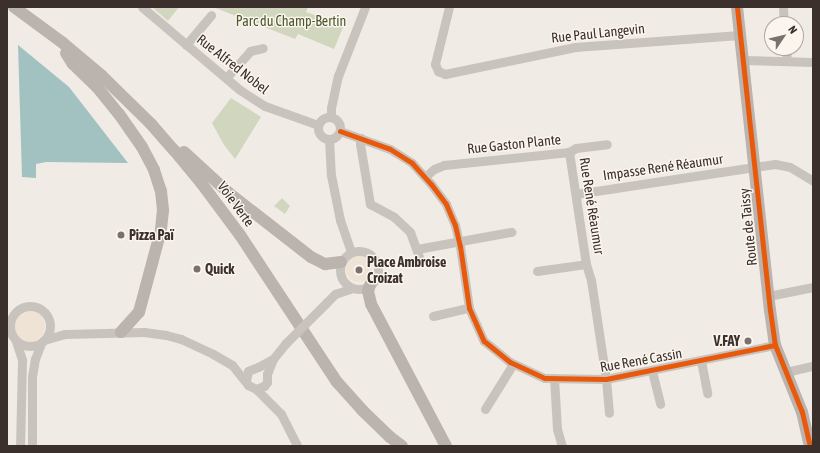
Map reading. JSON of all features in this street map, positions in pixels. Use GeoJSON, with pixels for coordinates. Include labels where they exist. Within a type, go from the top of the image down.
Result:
{"type":"FeatureCollection","features":[{"type":"Feature","properties":{"kind":"main road","name":"Voie Verte"},"geometry":{"type":"LineString","coordinates":[[14,7],[63,43],[102,76],[151,124],[202,184],[240,235],[338,382],[362,410],[390,437],[402,446]]}},
{"type":"Feature","properties":{"kind":"main road","name":"Route de Taissy"},"geometry":{"type":"LineString","coordinates":[[737,7],[768,296],[776,345],[802,412],[813,432]]}},
{"type":"Feature","properties":{"kind":"main road","name":"Voie Verte"},"geometry":{"type":"LineString","coordinates":[[7,10],[66,53],[98,80],[149,129],[200,187],[237,239],[321,366],[360,414],[396,446]]}},
{"type":"Feature","properties":{"kind":"main road"},"geometry":{"type":"LineString","coordinates":[[66,53],[73,64],[97,87],[142,146],[154,170],[161,191],[163,210],[161,230],[139,312],[121,332]]}},
{"type":"Feature","properties":{"kind":"main road"},"geometry":{"type":"LineString","coordinates":[[151,124],[160,127],[230,194],[311,257],[325,264],[341,262]]}},
{"type":"Feature","properties":{"kind":"main road"},"geometry":{"type":"LineString","coordinates":[[370,285],[368,291],[371,304],[446,446]]}},
{"type":"Feature","properties":{"kind":"main road","name":"Route de Taissy"},"geometry":{"type":"LineString","coordinates":[[802,412],[810,446]]}},
{"type":"Feature","properties":{"kind":"street","name":"Rue Alfred Nobel"},"geometry":{"type":"LineString","coordinates":[[142,7],[226,78],[265,106],[318,125]]}},
{"type":"Feature","properties":{"kind":"street"},"geometry":{"type":"LineString","coordinates":[[331,117],[331,108],[338,76],[365,7]]}},
{"type":"Feature","properties":{"kind":"street","name":"Rue Paul Langevin"},"geometry":{"type":"LineString","coordinates":[[449,7],[435,64],[438,71],[445,74],[575,47],[740,35]]}},
{"type":"Feature","properties":{"kind":"street"},"geometry":{"type":"LineString","coordinates":[[186,44],[211,15]]}},
{"type":"Feature","properties":{"kind":"street"},"geometry":{"type":"LineString","coordinates":[[226,78],[250,51],[263,48]]}},
{"type":"Feature","properties":{"kind":"street"},"geometry":{"type":"LineString","coordinates":[[787,56],[787,61]]}},
{"type":"Feature","properties":{"kind":"street"},"geometry":{"type":"LineString","coordinates":[[743,60],[813,62]]}},
{"type":"Feature","properties":{"kind":"street"},"geometry":{"type":"LineString","coordinates":[[331,117],[338,120],[340,131],[336,137],[329,139],[320,135],[318,125],[321,119],[331,117]]}},
{"type":"Feature","properties":{"kind":"street","name":"Rue René Cassin"},"geometry":{"type":"LineString","coordinates":[[340,131],[390,149],[412,163],[446,204],[455,225],[459,242],[469,308],[484,341],[514,364],[545,378],[606,380],[776,345]]}},
{"type":"Feature","properties":{"kind":"street"},"geometry":{"type":"LineString","coordinates":[[361,138],[360,144],[370,204],[394,217],[410,232],[417,249],[420,262]]}},
{"type":"Feature","properties":{"kind":"street"},"geometry":{"type":"LineString","coordinates":[[329,139],[331,175],[338,213],[351,252]]}},
{"type":"Feature","properties":{"kind":"street","name":"Rue Gaston Plante"},"geometry":{"type":"LineString","coordinates":[[425,177],[434,169],[444,165],[569,152],[576,148],[608,144]]}},
{"type":"Feature","properties":{"kind":"street","name":"Rue René Réaumur"},"geometry":{"type":"LineString","coordinates":[[569,152],[586,264],[591,280],[606,380]]}},
{"type":"Feature","properties":{"kind":"street","name":"Impasse René Réaumur"},"geometry":{"type":"LineString","coordinates":[[576,194],[754,167],[784,165],[813,181]]}},
{"type":"Feature","properties":{"kind":"street"},"geometry":{"type":"LineString","coordinates":[[417,249],[511,232]]}},
{"type":"Feature","properties":{"kind":"street"},"geometry":{"type":"LineString","coordinates":[[335,294],[341,276],[341,262],[351,252],[356,251],[368,253],[376,261],[378,272],[374,281],[370,285],[358,289],[352,288],[343,281],[341,276]]}},
{"type":"Feature","properties":{"kind":"street","name":"Rue René Réaumur"},"geometry":{"type":"LineString","coordinates":[[538,271],[586,264]]}},
{"type":"Feature","properties":{"kind":"street"},"geometry":{"type":"LineString","coordinates":[[768,296],[813,287]]}},
{"type":"Feature","properties":{"kind":"street"},"geometry":{"type":"LineString","coordinates":[[246,381],[246,374],[273,358],[335,294],[352,288]]}},
{"type":"Feature","properties":{"kind":"street"},"geometry":{"type":"LineString","coordinates":[[20,446],[22,360],[16,341],[8,332],[9,325],[16,310],[27,306],[39,308],[48,316],[50,322],[48,335],[43,341],[35,359],[32,377],[32,446]]}},
{"type":"Feature","properties":{"kind":"street"},"geometry":{"type":"LineString","coordinates":[[433,316],[469,308]]}},
{"type":"Feature","properties":{"kind":"street"},"geometry":{"type":"LineString","coordinates":[[50,322],[65,334]]}},
{"type":"Feature","properties":{"kind":"street"},"geometry":{"type":"LineString","coordinates":[[16,341],[31,346],[65,334],[121,332],[144,332],[181,339],[232,365],[252,388],[256,389],[275,407],[289,427],[297,446]]}},
{"type":"Feature","properties":{"kind":"street"},"geometry":{"type":"LineString","coordinates":[[256,389],[264,386],[273,358]]}},
{"type":"Feature","properties":{"kind":"street","name":"Rue René Cassin"},"geometry":{"type":"LineString","coordinates":[[701,361],[707,393]]}},
{"type":"Feature","properties":{"kind":"street"},"geometry":{"type":"LineString","coordinates":[[485,410],[514,364]]}},
{"type":"Feature","properties":{"kind":"street"},"geometry":{"type":"LineString","coordinates":[[232,365],[255,368],[267,378],[275,407]]}},
{"type":"Feature","properties":{"kind":"street"},"geometry":{"type":"LineString","coordinates":[[786,372],[813,366]]}},
{"type":"Feature","properties":{"kind":"street","name":"Rue René Cassin"},"geometry":{"type":"LineString","coordinates":[[652,371],[660,404]]}},
{"type":"Feature","properties":{"kind":"street"},"geometry":{"type":"LineString","coordinates":[[554,378],[557,429],[562,446]]}},
{"type":"Feature","properties":{"kind":"street","name":"Rue René Cassin"},"geometry":{"type":"LineString","coordinates":[[606,380],[609,413]]}},
{"type":"Feature","properties":{"kind":"green space"},"geometry":{"type":"Polygon","coordinates":[[[152,7],[179,7],[168,21],[152,7]]]}},
{"type":"Feature","properties":{"kind":"green space","name":"Parc du Champ-Bertin"},"geometry":{"type":"Polygon","coordinates":[[[213,7],[308,7],[306,12],[344,25],[334,49],[298,34],[295,39],[213,7]]]}},
{"type":"Feature","properties":{"kind":"green space"},"geometry":{"type":"Polygon","coordinates":[[[231,98],[261,117],[235,159],[224,145],[212,123],[231,98]]]}},
{"type":"Feature","properties":{"kind":"green space"},"geometry":{"type":"Polygon","coordinates":[[[282,198],[290,206],[285,214],[274,206],[282,198]]]}},
{"type":"Feature","properties":{"kind":"shaded area","name":"Place Ambroise Croizat"},"geometry":{"type":"Polygon","coordinates":[[[359,256],[368,260],[372,269],[368,278],[359,282],[350,278],[346,269],[350,260],[359,256]]]}},
{"type":"Feature","properties":{"kind":"shaded area"},"geometry":{"type":"Polygon","coordinates":[[[26,310],[32,310],[41,314],[45,326],[41,338],[32,342],[26,342],[17,338],[13,329],[13,323],[17,314],[26,310]]]}},
{"type":"Feature","properties":{"kind":"water"},"geometry":{"type":"Polygon","coordinates":[[[18,45],[69,87],[128,163],[46,162],[36,164],[36,178],[22,177],[18,45]]]}},
{"type":"Feature","properties":{"kind":"cycle path"},"geometry":{"type":"LineString","coordinates":[[737,7],[775,345],[802,412],[810,446]]}},
{"type":"Feature","properties":{"kind":"cycle path"},"geometry":{"type":"LineString","coordinates":[[340,131],[390,149],[412,163],[431,184],[446,204],[455,225],[460,246],[469,308],[484,341],[510,362],[545,378],[606,379],[775,345]]}},
{"type":"Feature","properties":{"kind":"place","name":"Pizza Paï"},"geometry":{"type":"Point","coordinates":[121,235]}},
{"type":"Feature","properties":{"kind":"place","name":"Quick"},"geometry":{"type":"Point","coordinates":[197,269]}},
{"type":"Feature","properties":{"kind":"place","name":"Place Ambroise Croizat"},"geometry":{"type":"Point","coordinates":[359,270]}},
{"type":"Feature","properties":{"kind":"place","name":"V.FAY"},"geometry":{"type":"Point","coordinates":[748,341]}}]}
